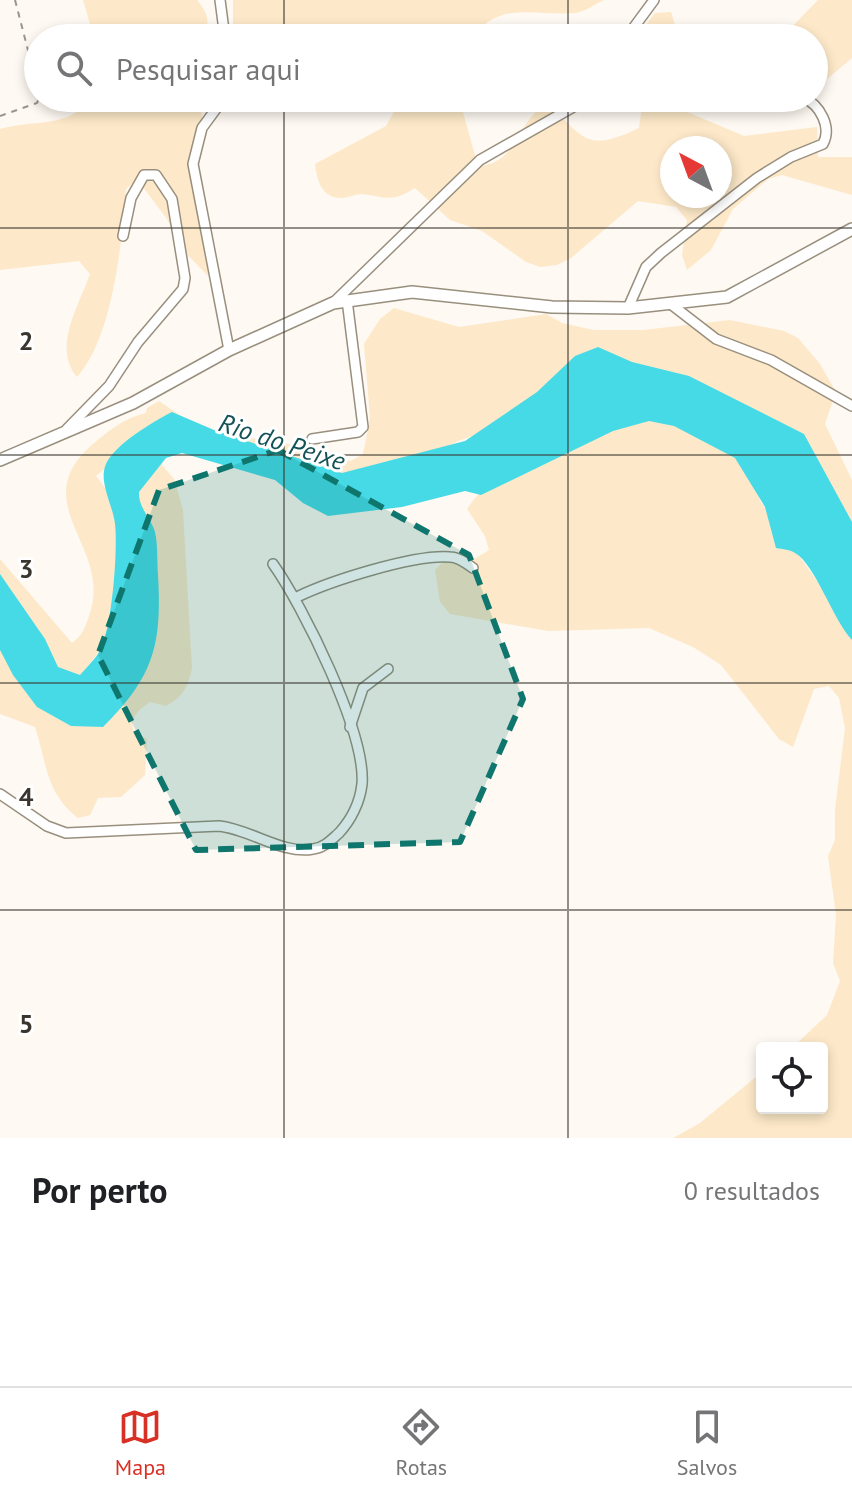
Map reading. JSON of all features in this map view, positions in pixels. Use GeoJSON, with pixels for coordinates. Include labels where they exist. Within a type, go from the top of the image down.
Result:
{"type":"FeatureCollection","features":[{"type":"Feature","properties":{"kind":"street"},"geometry":{"type":"LineString","coordinates":[[220,0],[223,24]]}},
{"type":"Feature","properties":{"kind":"street"},"geometry":{"type":"LineString","coordinates":[[636,24],[654,0]]}},
{"type":"Feature","properties":{"kind":"street"},"geometry":{"type":"LineString","coordinates":[[214,112],[202,128],[193,164],[229,350]]}},
{"type":"Feature","properties":{"kind":"street"},"geometry":{"type":"LineString","coordinates":[[333,303],[480,160],[564,112]]}},
{"type":"Feature","properties":{"kind":"street"},"geometry":{"type":"LineString","coordinates":[[628,308],[646,267],[681,236],[764,174],[791,157],[823,144],[827,132],[820,112]]}},
{"type":"Feature","properties":{"kind":"street"},"geometry":{"type":"LineString","coordinates":[[61,434],[109,386],[138,342],[183,289],[185,278],[172,199],[156,175],[144,175],[136,183],[123,236]]}},
{"type":"Feature","properties":{"kind":"street"},"geometry":{"type":"LineString","coordinates":[[0,460],[133,403],[229,350],[333,303],[412,292],[538,306],[628,308],[672,305],[736,294],[852,229]]}},
{"type":"Feature","properties":{"kind":"street"},"geometry":{"type":"LineString","coordinates":[[312,439],[358,432],[363,427],[347,300]]}},
{"type":"Feature","properties":{"kind":"street"},"geometry":{"type":"LineString","coordinates":[[672,305],[716,339],[771,360],[852,406]]}},
{"type":"Feature","properties":{"kind":"street"},"geometry":{"type":"LineString","coordinates":[[297,597],[339,580],[430,558],[452,557],[473,568]]}},
{"type":"Feature","properties":{"kind":"street"},"geometry":{"type":"LineString","coordinates":[[0,794],[47,826],[66,833],[219,826],[312,850],[331,841],[344,828],[359,800],[362,771],[328,664],[297,597],[273,564]]}},
{"type":"Feature","properties":{"kind":"street"},"geometry":{"type":"LineString","coordinates":[[350,727],[363,688],[388,669]]}},
{"type":"Feature","properties":{"kind":"path"},"geometry":{"type":"LineString","coordinates":[[15,0],[24,35]]}},
{"type":"Feature","properties":{"kind":"path"},"geometry":{"type":"LineString","coordinates":[[0,116],[24,109]]}},
{"type":"Feature","properties":{"kind":"highlighted area"},"geometry":{"type":"Polygon","coordinates":[[[278,450],[469,555],[523,699],[460,842],[196,850],[98,655],[159,490],[278,450]]]}},
{"type":"Feature","properties":{"kind":"shaded area"},"geometry":{"type":"Polygon","coordinates":[[[83,0],[197,0],[204,9],[208,23],[208,24],[90,24],[83,0]]]}},
{"type":"Feature","properties":{"kind":"shaded area"},"geometry":{"type":"Polygon","coordinates":[[[233,0],[604,0],[575,13],[519,12],[494,18],[486,24],[233,24],[233,0]]]}},
{"type":"Feature","properties":{"kind":"shaded area"},"geometry":{"type":"Polygon","coordinates":[[[818,0],[852,0],[852,58],[828,78],[828,24],[795,24],[818,0]]]}},
{"type":"Feature","properties":{"kind":"shaded area"},"geometry":{"type":"Polygon","coordinates":[[[671,12],[675,24],[647,24],[655,13],[671,12]]]}},
{"type":"Feature","properties":{"kind":"shaded area"},"geometry":{"type":"Polygon","coordinates":[[[201,112],[204,130],[190,157],[203,202],[208,276],[181,248],[167,219],[137,179],[126,189],[114,288],[107,314],[89,360],[77,377],[70,365],[67,340],[90,274],[79,261],[0,270],[0,129],[62,119],[73,114],[201,112]]]}},
{"type":"Feature","properties":{"kind":"shaded area"},"geometry":{"type":"Polygon","coordinates":[[[394,112],[463,112],[478,166],[491,163],[509,151],[536,112],[556,112],[578,133],[596,140],[607,140],[639,128],[640,112],[687,112],[744,136],[817,127],[818,157],[852,157],[852,195],[782,175],[768,179],[733,209],[711,250],[687,270],[682,255],[687,220],[677,208],[732,208],[732,136],[660,136],[660,204],[638,201],[571,258],[557,265],[540,267],[526,262],[482,231],[450,220],[415,188],[389,198],[362,194],[336,198],[325,192],[315,164],[386,126],[394,112]]]}},
{"type":"Feature","properties":{"kind":"shaded area"},"geometry":{"type":"Polygon","coordinates":[[[394,308],[459,327],[546,314],[562,323],[594,330],[643,330],[730,320],[784,331],[798,338],[820,364],[836,392],[825,424],[852,480],[852,603],[706,408],[488,431],[458,441],[380,482],[203,447],[120,456],[96,476],[115,501],[118,627],[80,676],[67,685],[0,597],[0,559],[72,643],[76,640],[84,630],[90,613],[94,589],[90,567],[68,506],[67,486],[74,465],[105,434],[124,421],[146,413],[147,408],[159,401],[196,426],[212,432],[321,449],[351,461],[363,454],[370,418],[364,344],[380,319],[394,308]]]}},
{"type":"Feature","properties":{"kind":"shaded area"},"geometry":{"type":"Polygon","coordinates":[[[608,416],[707,427],[750,471],[760,501],[852,630],[852,1138],[673,1138],[700,1123],[756,1077],[756,1114],[828,1114],[828,1042],[798,1042],[827,1015],[840,981],[833,963],[836,915],[828,856],[835,840],[835,810],[845,728],[839,698],[829,686],[814,689],[793,747],[779,739],[721,665],[693,647],[649,628],[548,631],[450,614],[440,602],[435,570],[445,560],[476,558],[489,550],[485,536],[467,509],[496,478],[531,454],[608,416]]]}},
{"type":"Feature","properties":{"kind":"shaded area"},"geometry":{"type":"Polygon","coordinates":[[[154,456],[174,479],[183,510],[192,668],[186,686],[177,699],[166,706],[150,702],[134,718],[134,732],[147,739],[145,775],[121,797],[98,798],[90,815],[78,818],[53,787],[35,727],[0,714],[0,636],[96,710],[130,489],[154,456]]]}},
{"type":"Feature","properties":{"kind":"water"},"geometry":{"type":"Polygon","coordinates":[[[598,347],[632,362],[689,376],[804,434],[852,522],[852,640],[810,568],[793,552],[776,548],[765,507],[735,458],[674,426],[649,421],[613,431],[481,495],[465,491],[402,507],[328,516],[303,503],[275,480],[182,453],[166,458],[139,492],[156,537],[159,600],[156,640],[144,675],[134,692],[103,727],[71,726],[37,707],[13,675],[0,650],[0,574],[45,639],[58,667],[80,675],[100,651],[111,607],[116,552],[114,517],[104,471],[117,449],[164,416],[172,412],[214,430],[342,473],[465,441],[537,392],[575,356],[598,347]]]}},
{"type":"Feature","properties":{"kind":"water label","name":"Rio do Peixe"},"geometry":{"type":"Point","coordinates":[282,442]}}]}
